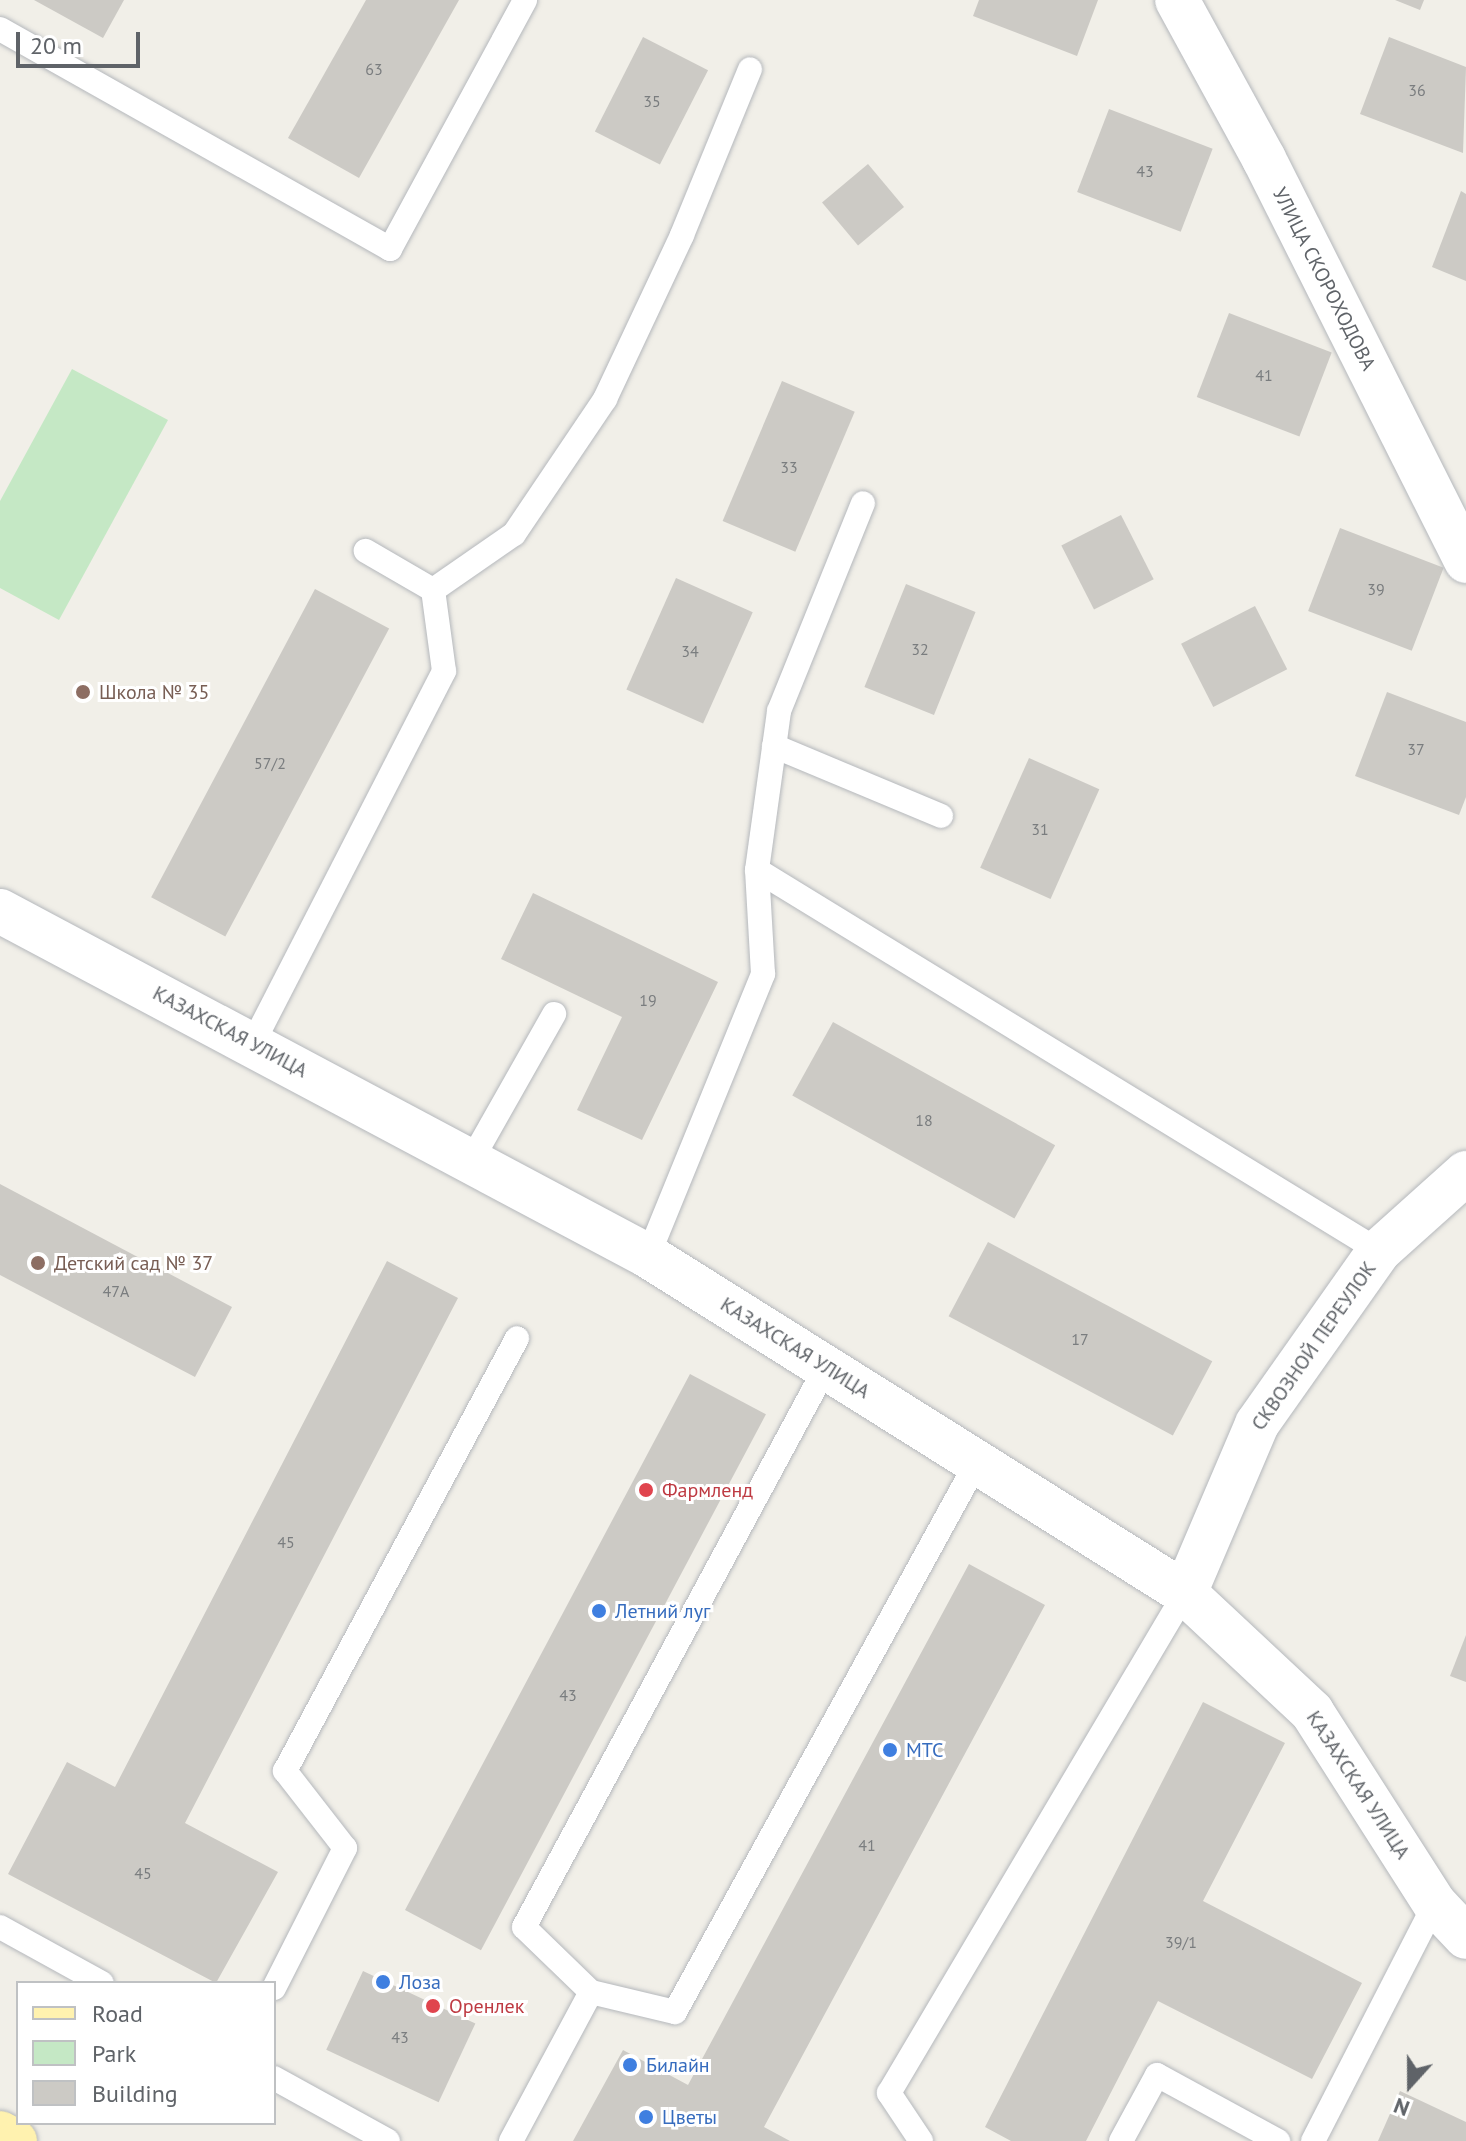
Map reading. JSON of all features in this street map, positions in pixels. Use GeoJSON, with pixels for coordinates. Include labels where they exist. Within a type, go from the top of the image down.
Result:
{"type":"FeatureCollection","features":[{"type":"Feature","properties":{"kind":"main road"},"geometry":{"type":"LineString","coordinates":[[0,2133],[15,2141]]}},
{"type":"Feature","properties":{"kind":"street","name":"УЛИЦА СКОРОХОДОВА"},"geometry":{"type":"LineString","coordinates":[[1177,0],[1264,159],[1466,561]]}},
{"type":"Feature","properties":{"kind":"street","name":"КАЗАХСКАЯ УЛИЦА"},"geometry":{"type":"LineString","coordinates":[[0,911],[648,1256],[1185,1593],[1312,1712],[1435,1904],[1466,1937]]}},
{"type":"Feature","properties":{"kind":"street","name":"СКВОЗНОЙ ПЕРЕУЛОК"},"geometry":{"type":"LineString","coordinates":[[1185,1593],[1257,1424],[1379,1251],[1466,1173]]}},
{"type":"Feature","properties":{"kind":"lane"},"geometry":{"type":"LineString","coordinates":[[0,29],[390,249],[525,0]]}},
{"type":"Feature","properties":{"kind":"lane"},"geometry":{"type":"LineString","coordinates":[[433,590],[514,534],[605,399],[682,235],[750,69]]}},
{"type":"Feature","properties":{"kind":"lane"},"geometry":{"type":"LineString","coordinates":[[648,1256],[763,974],[757,870],[779,711],[863,503]]}},
{"type":"Feature","properties":{"kind":"lane"},"geometry":{"type":"LineString","coordinates":[[366,551],[433,590]]}},
{"type":"Feature","properties":{"kind":"lane"},"geometry":{"type":"LineString","coordinates":[[253,1043],[444,671],[433,590]]}},
{"type":"Feature","properties":{"kind":"lane"},"geometry":{"type":"LineString","coordinates":[[774,746],[941,816]]}},
{"type":"Feature","properties":{"kind":"lane"},"geometry":{"type":"LineString","coordinates":[[757,870],[1379,1251]]}},
{"type":"Feature","properties":{"kind":"lane"},"geometry":{"type":"LineString","coordinates":[[471,1161],[554,1014]]}},
{"type":"Feature","properties":{"kind":"lane"},"geometry":{"type":"LineString","coordinates":[[276,1984],[345,1848],[285,1771],[517,1338]]}},
{"type":"Feature","properties":{"kind":"lane"},"geometry":{"type":"LineString","coordinates":[[826,1367],[524,1927],[591,1992],[675,2012],[977,1462]]}},
{"type":"Feature","properties":{"kind":"lane"},"geometry":{"type":"LineString","coordinates":[[921,2141],[889,2093],[1185,1593]]}},
{"type":"Feature","properties":{"kind":"lane"},"geometry":{"type":"LineString","coordinates":[[1313,2141],[1435,1904]]}},
{"type":"Feature","properties":{"kind":"lane"},"geometry":{"type":"LineString","coordinates":[[0,1927],[98,1981]]}},
{"type":"Feature","properties":{"kind":"lane"},"geometry":{"type":"LineString","coordinates":[[511,2141],[591,1992]]}},
{"type":"Feature","properties":{"kind":"lane"},"geometry":{"type":"LineString","coordinates":[[1121,2141],[1157,2075],[1278,2141]]}},
{"type":"Feature","properties":{"kind":"lane"},"geometry":{"type":"LineString","coordinates":[[276,2079],[388,2141]]}},
{"type":"Feature","properties":{"kind":"green space"},"geometry":{"type":"Polygon","coordinates":[[[72,369],[168,420],[59,620],[0,588],[0,501],[72,369]]]}},
{"type":"Feature","properties":{"kind":"building"},"geometry":{"type":"Polygon","coordinates":[[[34,0],[124,0],[103,38],[34,0]]]}},
{"type":"Feature","properties":{"kind":"building"},"geometry":{"type":"Polygon","coordinates":[[[366,0],[459,0],[359,178],[288,138],[366,0]]]}},
{"type":"Feature","properties":{"kind":"building"},"geometry":{"type":"Polygon","coordinates":[[[979,0],[1098,0],[1077,56],[973,16],[979,0]]]}},
{"type":"Feature","properties":{"kind":"building"},"geometry":{"type":"Polygon","coordinates":[[[1395,0],[1424,0],[1420,10],[1395,0]]]}},
{"type":"Feature","properties":{"kind":"building"},"geometry":{"type":"Polygon","coordinates":[[[643,37],[708,70],[660,165],[595,131],[643,37]]]}},
{"type":"Feature","properties":{"kind":"building"},"geometry":{"type":"Polygon","coordinates":[[[1389,37],[1466,67],[1463,153],[1360,114],[1389,37]]]}},
{"type":"Feature","properties":{"kind":"building"},"geometry":{"type":"Polygon","coordinates":[[[1109,109],[1213,149],[1181,232],[1077,192],[1109,109]]]}},
{"type":"Feature","properties":{"kind":"building"},"geometry":{"type":"Polygon","coordinates":[[[868,164],[904,207],[858,245],[822,203],[868,164]]]}},
{"type":"Feature","properties":{"kind":"building"},"geometry":{"type":"Polygon","coordinates":[[[1461,191],[1466,194],[1466,281],[1432,267],[1461,191]]]}},
{"type":"Feature","properties":{"kind":"building"},"geometry":{"type":"Polygon","coordinates":[[[1229,313],[1332,352],[1299,436],[1197,397],[1229,313]]]}},
{"type":"Feature","properties":{"kind":"building"},"geometry":{"type":"Polygon","coordinates":[[[782,381],[855,412],[795,552],[723,521],[782,381]]]}},
{"type":"Feature","properties":{"kind":"building"},"geometry":{"type":"Polygon","coordinates":[[[1121,515],[1154,579],[1094,610],[1061,545],[1121,515]]]}},
{"type":"Feature","properties":{"kind":"building"},"geometry":{"type":"Polygon","coordinates":[[[1340,528],[1444,568],[1412,651],[1308,611],[1340,528]]]}},
{"type":"Feature","properties":{"kind":"building"},"geometry":{"type":"Polygon","coordinates":[[[676,578],[753,612],[703,724],[626,689],[676,578]]]}},
{"type":"Feature","properties":{"kind":"building"},"geometry":{"type":"Polygon","coordinates":[[[906,584],[976,612],[934,715],[864,687],[906,584]]]}},
{"type":"Feature","properties":{"kind":"building"},"geometry":{"type":"Polygon","coordinates":[[[315,589],[389,628],[225,937],[151,897],[315,589]]]}},
{"type":"Feature","properties":{"kind":"building"},"geometry":{"type":"Polygon","coordinates":[[[1255,606],[1287,669],[1213,707],[1181,644],[1255,606]]]}},
{"type":"Feature","properties":{"kind":"building"},"geometry":{"type":"Polygon","coordinates":[[[1387,692],[1466,722],[1466,797],[1459,815],[1355,776],[1387,692]]]}},
{"type":"Feature","properties":{"kind":"building"},"geometry":{"type":"Polygon","coordinates":[[[1029,758],[1099,789],[1051,899],[980,868],[1029,758]]]}},
{"type":"Feature","properties":{"kind":"building"},"geometry":{"type":"Polygon","coordinates":[[[533,893],[718,982],[642,1140],[577,1110],[622,1017],[501,959],[533,893]]]}},
{"type":"Feature","properties":{"kind":"building"},"geometry":{"type":"Polygon","coordinates":[[[833,1022],[1055,1145],[1014,1219],[792,1095],[833,1022]]]}},
{"type":"Feature","properties":{"kind":"building"},"geometry":{"type":"Polygon","coordinates":[[[0,1184],[232,1307],[195,1377],[0,1275],[0,1184]]]}},
{"type":"Feature","properties":{"kind":"building"},"geometry":{"type":"Polygon","coordinates":[[[988,1242],[1212,1361],[1173,1435],[949,1316],[988,1242]]]}},
{"type":"Feature","properties":{"kind":"building"},"geometry":{"type":"Polygon","coordinates":[[[387,1261],[458,1298],[185,1823],[278,1872],[217,1981],[8,1874],[67,1762],[115,1787],[387,1261]]]}},
{"type":"Feature","properties":{"kind":"building"},"geometry":{"type":"Polygon","coordinates":[[[690,1374],[766,1414],[481,1950],[405,1910],[690,1374]]]}},
{"type":"Feature","properties":{"kind":"building"},"geometry":{"type":"Polygon","coordinates":[[[969,1564],[1045,1605],[764,2127],[790,2141],[573,2141],[623,2050],[688,2085],[969,1564]]]}},
{"type":"Feature","properties":{"kind":"building"},"geometry":{"type":"Polygon","coordinates":[[[1466,1635],[1466,1682],[1450,1676],[1466,1635]]]}},
{"type":"Feature","properties":{"kind":"building"},"geometry":{"type":"Polygon","coordinates":[[[1203,1702],[1285,1743],[1203,1901],[1362,1983],[1312,2079],[1158,2001],[1086,2141],[1011,2141],[985,2127],[1203,1702]]]}},
{"type":"Feature","properties":{"kind":"building"},"geometry":{"type":"Polygon","coordinates":[[[363,1971],[475,2023],[439,2102],[326,2050],[363,1971]]]}},
{"type":"Feature","properties":{"kind":"building"},"geometry":{"type":"Polygon","coordinates":[[[1400,2091],[1466,2122],[1466,2141],[1378,2141],[1400,2091]]]}},
{"type":"Feature","properties":{"kind":"place","name":"Школа № 35"},"geometry":{"type":"Point","coordinates":[83,692]}},
{"type":"Feature","properties":{"kind":"place","name":"Детский сад № 37"},"geometry":{"type":"Point","coordinates":[38,1263]}},
{"type":"Feature","properties":{"kind":"place","name":"Фармленд"},"geometry":{"type":"Point","coordinates":[646,1490]}},
{"type":"Feature","properties":{"kind":"place","name":"Летний луг"},"geometry":{"type":"Point","coordinates":[599,1611]}},
{"type":"Feature","properties":{"kind":"place","name":"МТС"},"geometry":{"type":"Point","coordinates":[890,1750]}},
{"type":"Feature","properties":{"kind":"place","name":"Лоза"},"geometry":{"type":"Point","coordinates":[383,1982]}},
{"type":"Feature","properties":{"kind":"place","name":"Оренлек"},"geometry":{"type":"Point","coordinates":[433,2006]}},
{"type":"Feature","properties":{"kind":"place","name":"Билайн"},"geometry":{"type":"Point","coordinates":[630,2065]}},
{"type":"Feature","properties":{"kind":"place","name":"Цветы"},"geometry":{"type":"Point","coordinates":[646,2117]}}]}
